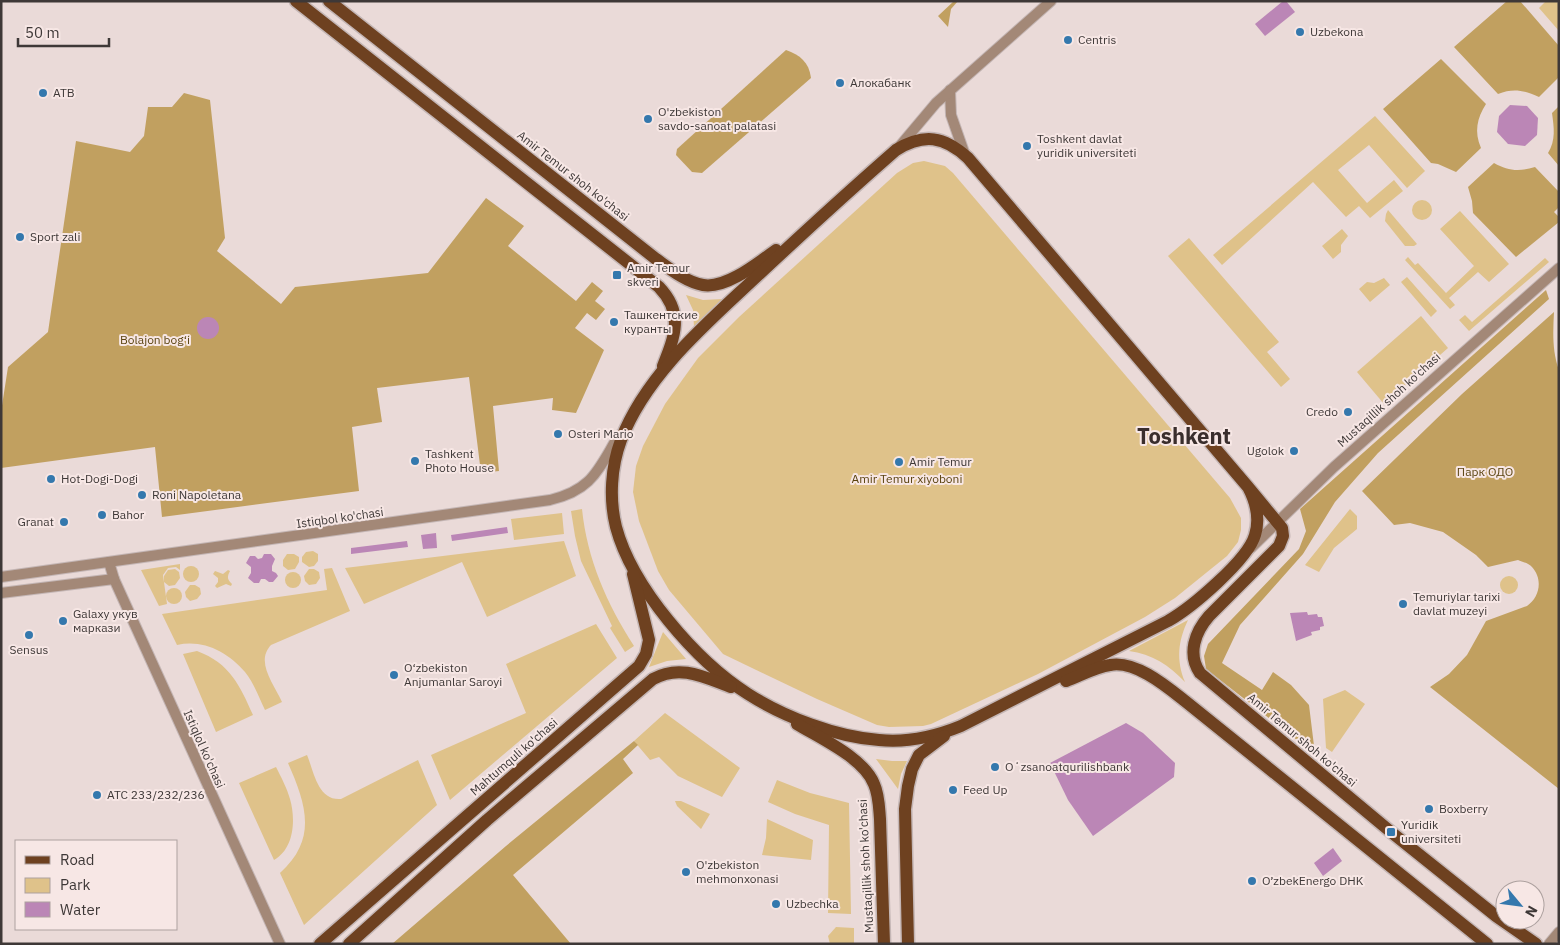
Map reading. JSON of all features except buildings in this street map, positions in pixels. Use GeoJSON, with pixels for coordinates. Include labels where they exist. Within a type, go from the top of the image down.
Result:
{"type":"FeatureCollection","features":[{"type":"Feature","properties":{"kind":"main road"},"geometry":{"type":"LineString","coordinates":[[296,1],[662,290],[672,306],[676,326],[660,375]]}},
{"type":"Feature","properties":{"kind":"main road","name":"Amir Temur shoh ko'chasi"},"geometry":{"type":"LineString","coordinates":[[329,1],[656,259],[690,280],[710,285],[731,278],[757,263],[814,223]]}},
{"type":"Feature","properties":{"kind":"main road"},"geometry":{"type":"LineString","coordinates":[[752,696],[713,667],[670,621],[643,584],[628,557],[616,528],[612,496],[615,463],[621,441],[637,407],[660,375],[716,316],[814,223],[896,150],[916,141],[934,138],[949,144],[965,154],[1277,521]]}},
{"type":"Feature","properties":{"kind":"main road"},"geometry":{"type":"LineString","coordinates":[[908,944],[905,818],[910,778],[919,755],[961,726],[1178,616],[1201,598],[1242,557],[1253,542],[1257,528],[1257,510],[1248,487]]}},
{"type":"Feature","properties":{"kind":"main road","name":"Amir Temur shoh ko'chasi"},"geometry":{"type":"LineString","coordinates":[[1277,521],[1282,528],[1283,534],[1279,546],[1209,616],[1198,631],[1194,641],[1193,653],[1198,670],[1205,679],[1391,832],[1496,916],[1536,944]]}},
{"type":"Feature","properties":{"kind":"main road","name":"Mahtumquli ko'chasi"},"geometry":{"type":"LineString","coordinates":[[320,944],[639,666],[648,649],[648,635],[628,557]]}},
{"type":"Feature","properties":{"kind":"main road"},"geometry":{"type":"LineString","coordinates":[[998,707],[1105,666],[1124,665],[1139,671],[1180,696],[1487,944]]}},
{"type":"Feature","properties":{"kind":"main road"},"geometry":{"type":"LineString","coordinates":[[349,944],[487,820],[653,679],[666,673],[691,672],[752,696],[820,727],[872,740],[915,740],[961,726]]}},
{"type":"Feature","properties":{"kind":"main road","name":"Mustaqillik shoh ko'chasi"},"geometry":{"type":"LineString","coordinates":[[752,696],[852,758],[865,769],[872,779],[879,801],[884,944]]}},
{"type":"Feature","properties":{"kind":"street"},"geometry":{"type":"LineString","coordinates":[[896,150],[936,103],[1052,1]]}},
{"type":"Feature","properties":{"kind":"street"},"geometry":{"type":"LineString","coordinates":[[950,90],[952,115],[957,135],[965,154]]}},
{"type":"Feature","properties":{"kind":"street","name":"Mustaqillik shoh ko'chasi"},"geometry":{"type":"LineString","coordinates":[[1242,557],[1334,467],[1559,268]]}},
{"type":"Feature","properties":{"kind":"street","name":"Istiqbol ko'chasi"},"geometry":{"type":"LineString","coordinates":[[1,577],[481,511],[561,498],[580,490],[591,479],[637,407]]}},
{"type":"Feature","properties":{"kind":"street","name":"Istiqlol ko'chasi"},"geometry":{"type":"LineString","coordinates":[[109,562],[114,579],[280,944]]}},
{"type":"Feature","properties":{"kind":"street"},"geometry":{"type":"LineString","coordinates":[[1,593],[114,579]]}},
{"type":"Feature","properties":{"kind":"street"},"geometry":{"type":"LineString","coordinates":[[1549,944],[1559,932]]}},
{"type":"Feature","properties":{"kind":"green space"},"geometry":{"type":"Polygon","coordinates":[[[954,1],[958,1],[951,9],[948,27],[938,16],[954,1]]]}},
{"type":"Feature","properties":{"kind":"green space"},"geometry":{"type":"Polygon","coordinates":[[[1507,1],[1520,1],[1559,46],[1559,77],[1539,97],[1518,91],[1498,94],[1454,47],[1507,1]]]}},
{"type":"Feature","properties":{"kind":"green space"},"geometry":{"type":"Polygon","coordinates":[[[1546,1],[1556,1],[1559,4],[1559,31],[1539,8],[1546,1]]]}},
{"type":"Feature","properties":{"kind":"green space"},"geometry":{"type":"Polygon","coordinates":[[[786,50],[796,54],[806,63],[811,78],[702,173],[692,172],[676,155],[677,149],[786,50]]]}},
{"type":"Feature","properties":{"kind":"green space"},"geometry":{"type":"Polygon","coordinates":[[[1441,59],[1486,104],[1480,115],[1477,131],[1481,148],[1456,172],[1431,163],[1383,109],[1441,59]]]}},
{"type":"Feature","properties":{"kind":"green space","name":"Bolajon bog‘i"},"geometry":{"type":"Polygon","coordinates":[[[184,93],[210,100],[225,238],[217,251],[281,304],[295,287],[428,273],[486,198],[524,226],[508,246],[576,301],[592,282],[603,291],[595,301],[605,309],[596,320],[587,313],[575,328],[604,350],[576,413],[552,410],[553,398],[493,406],[499,471],[481,473],[469,377],[377,388],[382,422],[352,427],[359,491],[162,517],[155,447],[1,468],[1,412],[8,367],[48,332],[76,141],[130,152],[144,136],[148,107],[172,107],[184,93]]]}},
{"type":"Feature","properties":{"kind":"green space"},"geometry":{"type":"Polygon","coordinates":[[[1559,106],[1559,166],[1548,153],[1551,148],[1554,129],[1552,113],[1559,106]]]}},
{"type":"Feature","properties":{"kind":"green space"},"geometry":{"type":"Polygon","coordinates":[[[1375,116],[1425,171],[1407,188],[1369,145],[1338,170],[1367,203],[1394,180],[1403,191],[1370,218],[1359,206],[1346,217],[1313,182],[1222,265],[1213,255],[1375,116]]]}},
{"type":"Feature","properties":{"kind":"green space","name":"Amir Temur xiyoboni"},"geometry":{"type":"Polygon","coordinates":[[[924,161],[945,166],[953,173],[1230,498],[1241,518],[1241,530],[1238,542],[1227,556],[1175,598],[1145,617],[1038,674],[931,724],[889,727],[877,725],[817,699],[723,654],[669,590],[658,571],[639,521],[633,492],[636,466],[643,446],[665,404],[698,358],[739,317],[897,173],[913,163],[924,161]]]}},
{"type":"Feature","properties":{"kind":"green space"},"geometry":{"type":"Polygon","coordinates":[[[1494,163],[1514,170],[1535,167],[1559,192],[1559,207],[1554,212],[1559,217],[1559,222],[1516,257],[1473,213],[1468,187],[1494,163]]]}},
{"type":"Feature","properties":{"kind":"green space"},"geometry":{"type":"Polygon","coordinates":[[[1418,200],[1426,200],[1432,206],[1432,214],[1426,220],[1418,220],[1412,214],[1412,206],[1418,200]]]}},
{"type":"Feature","properties":{"kind":"green space"},"geometry":{"type":"Polygon","coordinates":[[[1388,210],[1417,244],[1405,246],[1385,221],[1388,210]]]}},
{"type":"Feature","properties":{"kind":"green space"},"geometry":{"type":"Polygon","coordinates":[[[1460,211],[1509,264],[1489,282],[1478,272],[1449,298],[1455,305],[1450,309],[1405,260],[1408,257],[1415,265],[1418,263],[1446,293],[1474,266],[1440,229],[1460,211]]]}},
{"type":"Feature","properties":{"kind":"green space"},"geometry":{"type":"Polygon","coordinates":[[[1342,229],[1348,236],[1341,245],[1341,252],[1333,259],[1322,246],[1342,229]]]}},
{"type":"Feature","properties":{"kind":"green space"},"geometry":{"type":"Polygon","coordinates":[[[1189,238],[1279,342],[1267,352],[1290,379],[1281,387],[1168,256],[1189,238]]]}},
{"type":"Feature","properties":{"kind":"green space"},"geometry":{"type":"Polygon","coordinates":[[[1545,258],[1549,262],[1469,331],[1459,320],[1465,315],[1472,322],[1545,258]]]}},
{"type":"Feature","properties":{"kind":"green space"},"geometry":{"type":"Polygon","coordinates":[[[1407,277],[1437,311],[1431,317],[1401,282],[1407,277]]]}},
{"type":"Feature","properties":{"kind":"green space"},"geometry":{"type":"Polygon","coordinates":[[[1384,278],[1390,285],[1370,302],[1359,289],[1367,282],[1374,283],[1384,278]]]}},
{"type":"Feature","properties":{"kind":"green space"},"geometry":{"type":"Polygon","coordinates":[[[1546,290],[1549,299],[1378,453],[1335,502],[1303,554],[1240,625],[1222,663],[1262,690],[1273,672],[1291,685],[1309,705],[1315,754],[1206,669],[1204,656],[1208,644],[1299,549],[1306,531],[1300,509],[1546,290]]]}},
{"type":"Feature","properties":{"kind":"green space"},"geometry":{"type":"Polygon","coordinates":[[[686,295],[703,300],[723,299],[694,327],[693,310],[686,295]]]}},
{"type":"Feature","properties":{"kind":"green space","name":"Парк ОДО"},"geometry":{"type":"Polygon","coordinates":[[[1554,312],[1554,348],[1559,370],[1559,789],[1430,687],[1449,674],[1467,655],[1486,621],[1527,606],[1535,598],[1539,582],[1532,567],[1518,560],[1488,567],[1476,555],[1443,532],[1410,523],[1394,525],[1362,491],[1462,394],[1554,312]]]}},
{"type":"Feature","properties":{"kind":"green space"},"geometry":{"type":"Polygon","coordinates":[[[1421,316],[1448,348],[1384,404],[1357,372],[1421,316]]]}},
{"type":"Feature","properties":{"kind":"green space"},"geometry":{"type":"Polygon","coordinates":[[[582,509],[588,546],[600,580],[615,614],[634,646],[625,652],[610,628],[612,626],[581,561],[571,511],[582,509]]]}},
{"type":"Feature","properties":{"kind":"green space"},"geometry":{"type":"Polygon","coordinates":[[[1350,509],[1357,516],[1357,529],[1334,548],[1319,572],[1305,565],[1350,509]]]}},
{"type":"Feature","properties":{"kind":"green space"},"geometry":{"type":"Polygon","coordinates":[[[562,513],[564,534],[514,540],[511,519],[562,513]]]}},
{"type":"Feature","properties":{"kind":"green space"},"geometry":{"type":"Polygon","coordinates":[[[564,541],[576,576],[487,617],[462,562],[364,604],[345,568],[564,541]]]}},
{"type":"Feature","properties":{"kind":"green space"},"geometry":{"type":"Polygon","coordinates":[[[313,551],[318,554],[318,561],[314,566],[309,567],[302,562],[302,557],[306,552],[313,551]]]}},
{"type":"Feature","properties":{"kind":"green space"},"geometry":{"type":"Polygon","coordinates":[[[287,554],[294,554],[299,557],[299,562],[295,569],[288,570],[283,566],[283,560],[287,554]]]}},
{"type":"Feature","properties":{"kind":"green space"},"geometry":{"type":"Polygon","coordinates":[[[180,564],[180,570],[176,567],[168,568],[163,575],[167,604],[159,606],[141,570],[180,564]]]}},
{"type":"Feature","properties":{"kind":"green space"},"geometry":{"type":"Polygon","coordinates":[[[191,566],[197,568],[199,574],[197,580],[191,582],[185,580],[183,574],[185,568],[191,566]]]}},
{"type":"Feature","properties":{"kind":"green space"},"geometry":{"type":"Polygon","coordinates":[[[332,568],[350,611],[271,645],[265,659],[265,666],[282,702],[265,710],[251,681],[238,665],[223,653],[205,646],[196,644],[177,645],[162,614],[327,590],[324,569],[332,568]]]}},
{"type":"Feature","properties":{"kind":"green space"},"geometry":{"type":"Polygon","coordinates":[[[175,569],[179,572],[180,578],[175,585],[169,586],[164,582],[164,576],[168,570],[175,569]]]}},
{"type":"Feature","properties":{"kind":"green space"},"geometry":{"type":"Polygon","coordinates":[[[309,569],[319,572],[320,578],[316,584],[309,585],[305,581],[304,576],[309,569]]]}},
{"type":"Feature","properties":{"kind":"green space"},"geometry":{"type":"Polygon","coordinates":[[[228,570],[230,571],[228,578],[232,584],[231,586],[226,584],[217,588],[215,586],[218,578],[213,574],[215,571],[223,574],[228,570]]]}},
{"type":"Feature","properties":{"kind":"green space"},"geometry":{"type":"Polygon","coordinates":[[[293,572],[299,574],[301,580],[299,586],[293,588],[287,586],[285,580],[287,574],[293,572]]]}},
{"type":"Feature","properties":{"kind":"green space"},"geometry":{"type":"Polygon","coordinates":[[[1509,576],[1515,579],[1518,585],[1515,591],[1509,594],[1503,591],[1500,585],[1503,579],[1509,576]]]}},
{"type":"Feature","properties":{"kind":"green space"},"geometry":{"type":"Polygon","coordinates":[[[190,585],[200,588],[201,594],[197,599],[190,601],[186,597],[185,592],[190,585]]]}},
{"type":"Feature","properties":{"kind":"green space"},"geometry":{"type":"Polygon","coordinates":[[[174,588],[180,590],[182,596],[180,602],[174,604],[168,602],[166,596],[168,590],[174,588]]]}},
{"type":"Feature","properties":{"kind":"green space"},"geometry":{"type":"Polygon","coordinates":[[[1188,620],[1182,635],[1179,651],[1180,666],[1185,682],[1160,661],[1137,652],[1129,651],[1188,620]]]}},
{"type":"Feature","properties":{"kind":"green space"},"geometry":{"type":"Polygon","coordinates":[[[596,624],[617,658],[450,800],[431,755],[526,713],[506,664],[596,624]]]}},
{"type":"Feature","properties":{"kind":"green space"},"geometry":{"type":"Polygon","coordinates":[[[663,632],[686,659],[667,661],[649,667],[663,632]]]}},
{"type":"Feature","properties":{"kind":"green space"},"geometry":{"type":"Polygon","coordinates":[[[197,651],[218,662],[226,669],[238,685],[253,715],[216,732],[183,654],[197,651]]]}},
{"type":"Feature","properties":{"kind":"green space"},"geometry":{"type":"Polygon","coordinates":[[[1345,690],[1365,704],[1332,752],[1326,748],[1323,699],[1345,690]]]}},
{"type":"Feature","properties":{"kind":"green space"},"geometry":{"type":"Polygon","coordinates":[[[665,713],[740,768],[722,797],[678,776],[659,757],[650,760],[634,741],[665,713]]]}},
{"type":"Feature","properties":{"kind":"green space"},"geometry":{"type":"Polygon","coordinates":[[[634,741],[638,745],[623,759],[633,773],[513,875],[571,944],[392,944],[506,846],[634,741]]]}},
{"type":"Feature","properties":{"kind":"green space"},"geometry":{"type":"Polygon","coordinates":[[[307,755],[322,790],[333,798],[341,799],[418,760],[437,805],[304,925],[280,873],[292,860],[300,847],[305,821],[300,793],[288,763],[307,755]]]}},
{"type":"Feature","properties":{"kind":"green space"},"geometry":{"type":"Polygon","coordinates":[[[876,759],[907,761],[901,774],[898,789],[876,759]]]}},
{"type":"Feature","properties":{"kind":"green space"},"geometry":{"type":"Polygon","coordinates":[[[276,767],[290,799],[293,825],[286,849],[274,860],[239,783],[276,767]]]}},
{"type":"Feature","properties":{"kind":"green space"},"geometry":{"type":"Polygon","coordinates":[[[777,780],[810,793],[849,803],[851,914],[828,913],[829,825],[795,814],[768,802],[777,780]]]}},
{"type":"Feature","properties":{"kind":"green space"},"geometry":{"type":"Polygon","coordinates":[[[675,801],[681,801],[710,814],[701,829],[677,806],[675,801]]]}},
{"type":"Feature","properties":{"kind":"green space"},"geometry":{"type":"Polygon","coordinates":[[[767,819],[813,840],[811,860],[762,855],[766,838],[767,819]]]}},
{"type":"Feature","properties":{"kind":"green space"},"geometry":{"type":"Polygon","coordinates":[[[836,927],[854,928],[854,944],[830,944],[828,936],[836,927]]]}},
{"type":"Feature","properties":{"kind":"water"},"geometry":{"type":"Polygon","coordinates":[[[1283,1],[1286,1],[1295,12],[1265,36],[1255,24],[1283,1]]]}},
{"type":"Feature","properties":{"kind":"water"},"geometry":{"type":"Polygon","coordinates":[[[1510,105],[1527,106],[1538,118],[1537,135],[1525,146],[1508,144],[1497,132],[1499,116],[1510,105]]]}},
{"type":"Feature","properties":{"kind":"water"},"geometry":{"type":"Polygon","coordinates":[[[208,317],[216,320],[219,328],[216,336],[208,339],[200,336],[197,328],[200,320],[208,317]]]}},
{"type":"Feature","properties":{"kind":"water"},"geometry":{"type":"Polygon","coordinates":[[[507,527],[508,533],[452,541],[451,535],[507,527]]]}},
{"type":"Feature","properties":{"kind":"water"},"geometry":{"type":"Polygon","coordinates":[[[436,533],[437,548],[423,549],[421,535],[436,533]]]}},
{"type":"Feature","properties":{"kind":"water"},"geometry":{"type":"Polygon","coordinates":[[[407,541],[408,547],[351,554],[351,548],[407,541]]]}},
{"type":"Feature","properties":{"kind":"water"},"geometry":{"type":"Polygon","coordinates":[[[264,554],[271,554],[275,559],[272,571],[278,576],[273,582],[261,579],[259,583],[254,583],[248,578],[251,573],[251,567],[246,563],[250,556],[255,556],[258,559],[262,558],[264,554]]]}},
{"type":"Feature","properties":{"kind":"water"},"geometry":{"type":"Polygon","coordinates":[[[1307,612],[1308,615],[1317,614],[1318,617],[1322,617],[1324,626],[1320,627],[1320,630],[1311,632],[1312,635],[1296,641],[1290,613],[1307,612]]]}},
{"type":"Feature","properties":{"kind":"water"},"geometry":{"type":"Polygon","coordinates":[[[1126,723],[1143,733],[1175,763],[1174,777],[1093,836],[1068,800],[1050,763],[1126,723]]]}},
{"type":"Feature","properties":{"kind":"water"},"geometry":{"type":"Polygon","coordinates":[[[1333,848],[1342,861],[1323,876],[1314,863],[1333,848]]]}},
{"type":"Feature","properties":{"kind":"place","name":"Uzbekona"},"geometry":{"type":"Point","coordinates":[1300,32]}},
{"type":"Feature","properties":{"kind":"place","name":"Centris"},"geometry":{"type":"Point","coordinates":[1068,40]}},
{"type":"Feature","properties":{"kind":"place","name":"Алокабанк"},"geometry":{"type":"Point","coordinates":[840,83]}},
{"type":"Feature","properties":{"kind":"place","name":"ATB"},"geometry":{"type":"Point","coordinates":[43,93]}},
{"type":"Feature","properties":{"kind":"place","name":"O'zbekiston savdo-sanoat palatasi"},"geometry":{"type":"Point","coordinates":[648,119]}},
{"type":"Feature","properties":{"kind":"place","name":"Toshkent davlat yuridik universiteti"},"geometry":{"type":"Point","coordinates":[1027,146]}},
{"type":"Feature","properties":{"kind":"place","name":"Sport zali"},"geometry":{"type":"Point","coordinates":[20,237]}},
{"type":"Feature","properties":{"kind":"place","name":"Amir Temur skveri"},"geometry":{"type":"Point","coordinates":[617,275]}},
{"type":"Feature","properties":{"kind":"place","name":"Ташкентские куранты"},"geometry":{"type":"Point","coordinates":[614,322]}},
{"type":"Feature","properties":{"kind":"place","name":"Credo"},"geometry":{"type":"Point","coordinates":[1348,412]}},
{"type":"Feature","properties":{"kind":"place","name":"Osteri Mario"},"geometry":{"type":"Point","coordinates":[558,434]}},
{"type":"Feature","properties":{"kind":"place","name":"Ugolok"},"geometry":{"type":"Point","coordinates":[1294,451]}},
{"type":"Feature","properties":{"kind":"place","name":"Tashkent Photo House"},"geometry":{"type":"Point","coordinates":[415,461]}},
{"type":"Feature","properties":{"kind":"place","name":"Amir Temur"},"geometry":{"type":"Point","coordinates":[899,462]}},
{"type":"Feature","properties":{"kind":"place","name":"Hot-Dogi-Dogi"},"geometry":{"type":"Point","coordinates":[51,479]}},
{"type":"Feature","properties":{"kind":"place","name":"Roni Napoletana"},"geometry":{"type":"Point","coordinates":[142,495]}},
{"type":"Feature","properties":{"kind":"place","name":"Bahor"},"geometry":{"type":"Point","coordinates":[102,515]}},
{"type":"Feature","properties":{"kind":"place","name":"Granat"},"geometry":{"type":"Point","coordinates":[64,522]}},
{"type":"Feature","properties":{"kind":"place","name":"Temuriylar tarixi davlat muzeyi"},"geometry":{"type":"Point","coordinates":[1403,604]}},
{"type":"Feature","properties":{"kind":"place","name":"Galaxy укув маркази"},"geometry":{"type":"Point","coordinates":[63,621]}},
{"type":"Feature","properties":{"kind":"place","name":"Sensus"},"geometry":{"type":"Point","coordinates":[29,635]}},
{"type":"Feature","properties":{"kind":"place","name":"O‘zbekiston Anjumanlar Saroyi"},"geometry":{"type":"Point","coordinates":[394,675]}},
{"type":"Feature","properties":{"kind":"place","name":"Oʻzsanoatqurilishbank"},"geometry":{"type":"Point","coordinates":[995,767]}},
{"type":"Feature","properties":{"kind":"place","name":"Feed Up"},"geometry":{"type":"Point","coordinates":[953,790]}},
{"type":"Feature","properties":{"kind":"place","name":"АТС 233/232/236"},"geometry":{"type":"Point","coordinates":[97,795]}},
{"type":"Feature","properties":{"kind":"place","name":"Boxberry"},"geometry":{"type":"Point","coordinates":[1429,809]}},
{"type":"Feature","properties":{"kind":"place","name":"Yuridik universiteti"},"geometry":{"type":"Point","coordinates":[1391,832]}},
{"type":"Feature","properties":{"kind":"place","name":"O'zbekiston mehmonxonasi"},"geometry":{"type":"Point","coordinates":[686,872]}},
{"type":"Feature","properties":{"kind":"place","name":"O’zbekEnergo DHK"},"geometry":{"type":"Point","coordinates":[1252,881]}},
{"type":"Feature","properties":{"kind":"place","name":"Uzbechka"},"geometry":{"type":"Point","coordinates":[776,904]}},
{"type":"Feature","properties":{"kind":"district","name":"Toshkent"},"geometry":{"type":"Point","coordinates":[1184,436]}}]}
